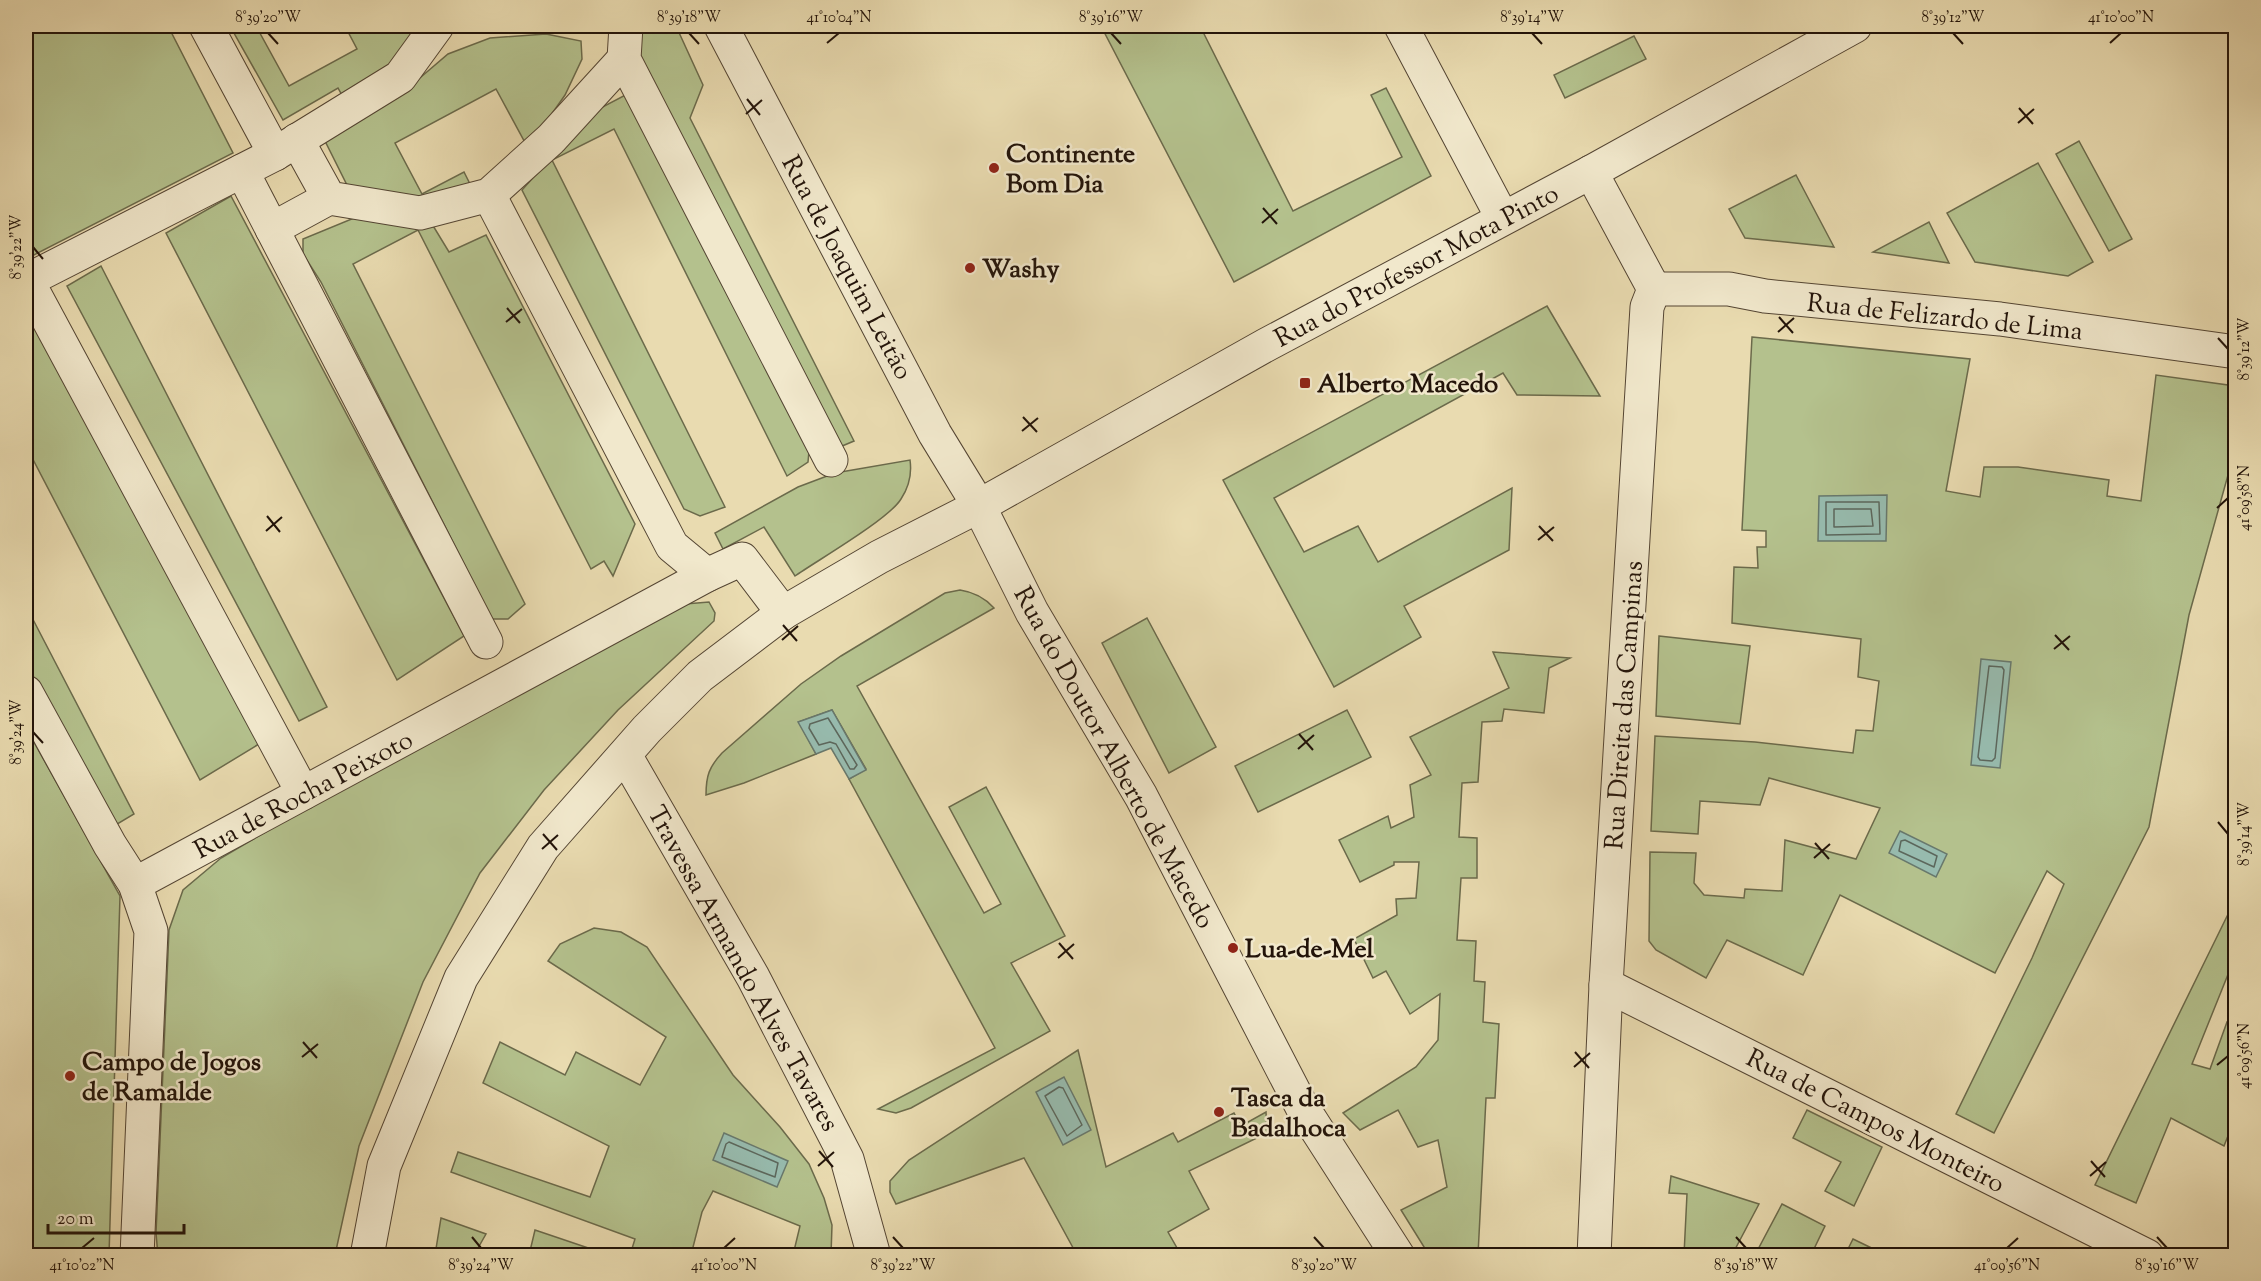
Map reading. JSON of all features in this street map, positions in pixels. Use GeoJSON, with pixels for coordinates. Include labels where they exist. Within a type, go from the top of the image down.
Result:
{"type":"FeatureCollection","features":[{"type":"Feature","properties":{"kind":"street"},"geometry":{"type":"LineString","coordinates":[[206,26],[286,147],[330,198]]}},
{"type":"Feature","properties":{"kind":"street"},"geometry":{"type":"LineString","coordinates":[[303,793],[26,281],[286,147],[400,77],[437,26]]}},
{"type":"Feature","properties":{"kind":"street"},"geometry":{"type":"LineString","coordinates":[[626,26],[624,59],[831,460]]}},
{"type":"Feature","properties":{"kind":"street","name":"Rua de Joaquim Leitão"},"geometry":{"type":"LineString","coordinates":[[721,26],[935,434],[979,506]]}},
{"type":"Feature","properties":{"kind":"street"},"geometry":{"type":"LineString","coordinates":[[1401,26],[1502,217]]}},
{"type":"Feature","properties":{"kind":"street","name":"Rua do Professor Mota Pinto"},"geometry":{"type":"LineString","coordinates":[[979,506],[1502,217],[1591,172],[1855,26]]}},
{"type":"Feature","properties":{"kind":"street"},"geometry":{"type":"LineString","coordinates":[[272,229],[330,198],[420,213],[489,195],[551,139],[624,59]]}},
{"type":"Feature","properties":{"kind":"street"},"geometry":{"type":"LineString","coordinates":[[242,171],[486,642]]}},
{"type":"Feature","properties":{"kind":"street"},"geometry":{"type":"LineString","coordinates":[[1591,172],[1654,290]]}},
{"type":"Feature","properties":{"kind":"street"},"geometry":{"type":"LineString","coordinates":[[489,195],[672,546],[707,574]]}},
{"type":"Feature","properties":{"kind":"street","name":"Rua de Felizardo de Lima"},"geometry":{"type":"LineString","coordinates":[[1654,290],[1729,290],[1765,296],[2000,319],[2235,352]]}},
{"type":"Feature","properties":{"kind":"street","name":"Rua Direita das Campinas"},"geometry":{"type":"LineString","coordinates":[[1594,1256],[1606,985],[1647,307],[1654,290]]}},
{"type":"Feature","properties":{"kind":"street"},"geometry":{"type":"LineString","coordinates":[[367,1256],[384,1166],[461,978],[543,848],[625,754],[700,676],[783,613],[879,557],[979,506]]}},
{"type":"Feature","properties":{"kind":"street","name":"Rua do Doutor Alberto de Macedo"},"geometry":{"type":"LineString","coordinates":[[979,506],[1032,612],[1141,796],[1301,1105],[1398,1256]]}},
{"type":"Feature","properties":{"kind":"street","name":"Rua de Rocha Peixoto"},"geometry":{"type":"LineString","coordinates":[[135,884],[707,574],[742,560],[783,613]]}},
{"type":"Feature","properties":{"kind":"street"},"geometry":{"type":"LineString","coordinates":[[26,692],[110,845],[135,884],[151,931],[137,1256]]}},
{"type":"Feature","properties":{"kind":"street","name":"Travessa Armando Alves Tavares"},"geometry":{"type":"LineString","coordinates":[[625,754],[753,977],[847,1159],[874,1256]]}},
{"type":"Feature","properties":{"kind":"street","name":"Rua de Campos Monteiro"},"geometry":{"type":"LineString","coordinates":[[1606,985],[2147,1256]]}},
{"type":"Feature","properties":{"kind":"green space"},"geometry":{"type":"Polygon","coordinates":[[[26,26],[168,26],[233,153],[26,259],[26,26]]]}},
{"type":"Feature","properties":{"kind":"green space"},"geometry":{"type":"Polygon","coordinates":[[[230,26],[256,26],[289,86],[357,49],[345,26],[437,26],[349,108],[338,88],[283,120],[230,26]]]}},
{"type":"Feature","properties":{"kind":"green space"},"geometry":{"type":"Polygon","coordinates":[[[636,26],[676,26],[703,85],[690,118],[854,441],[835,449],[641,68],[636,26]]]}},
{"type":"Feature","properties":{"kind":"green space"},"geometry":{"type":"Polygon","coordinates":[[[1101,26],[1200,26],[1293,211],[1402,157],[1371,95],[1386,88],[1431,176],[1234,282],[1101,26]]]}},
{"type":"Feature","properties":{"kind":"green space"},"geometry":{"type":"Polygon","coordinates":[[[546,34],[581,41],[582,59],[565,95],[528,148],[496,89],[395,143],[422,194],[464,172],[473,190],[425,201],[347,185],[325,141],[421,77],[448,54],[490,38],[546,34]]]}},
{"type":"Feature","properties":{"kind":"green space"},"geometry":{"type":"Polygon","coordinates":[[[1634,36],[1646,59],[1565,98],[1554,75],[1634,36]]]}},
{"type":"Feature","properties":{"kind":"green space"},"geometry":{"type":"Polygon","coordinates":[[[633,91],[809,451],[808,462],[787,476],[614,129],[552,160],[725,507],[700,516],[684,509],[522,190],[591,113],[633,91]]]}},
{"type":"Feature","properties":{"kind":"green space"},"geometry":{"type":"Polygon","coordinates":[[[2079,141],[2132,239],[2109,251],[2056,154],[2079,141]]]}},
{"type":"Feature","properties":{"kind":"green space"},"geometry":{"type":"Polygon","coordinates":[[[2038,163],[2093,262],[2068,276],[1975,262],[1947,213],[2038,163]]]}},
{"type":"Feature","properties":{"kind":"green space"},"geometry":{"type":"Polygon","coordinates":[[[1796,175],[1834,247],[1745,238],[1729,209],[1796,175]]]}},
{"type":"Feature","properties":{"kind":"green space"},"geometry":{"type":"Polygon","coordinates":[[[231,196],[464,636],[397,680],[166,233],[231,196]]]}},
{"type":"Feature","properties":{"kind":"green space"},"geometry":{"type":"Polygon","coordinates":[[[354,218],[419,229],[432,224],[449,252],[486,235],[635,524],[613,576],[604,561],[591,569],[418,230],[353,264],[525,604],[508,619],[492,619],[321,282],[303,254],[303,239],[354,218]]]}},
{"type":"Feature","properties":{"kind":"green space"},"geometry":{"type":"Polygon","coordinates":[[[1929,222],[1949,263],[1873,252],[1929,222]]]}},
{"type":"Feature","properties":{"kind":"green space"},"geometry":{"type":"Polygon","coordinates":[[[101,266],[327,707],[299,721],[67,286],[101,266]]]}},
{"type":"Feature","properties":{"kind":"green space"},"geometry":{"type":"Polygon","coordinates":[[[1547,306],[1600,396],[1517,395],[1503,373],[1274,498],[1304,552],[1358,526],[1378,562],[1512,488],[1509,550],[1404,606],[1421,637],[1334,687],[1223,480],[1547,306]]]}},
{"type":"Feature","properties":{"kind":"green space"},"geometry":{"type":"Polygon","coordinates":[[[43,309],[272,736],[200,780],[26,446],[26,318],[43,309]]]}},
{"type":"Feature","properties":{"kind":"green space"},"geometry":{"type":"Polygon","coordinates":[[[1752,337],[1970,359],[1946,491],[1980,497],[1984,467],[2018,467],[2109,480],[2107,496],[2141,501],[2156,375],[2235,386],[2235,450],[2189,615],[2149,827],[1994,1133],[1956,1114],[2032,958],[2064,884],[2047,871],[1995,973],[1840,895],[1803,975],[1727,940],[1706,978],[1656,950],[1649,941],[1650,852],[1696,853],[1694,883],[1704,895],[1744,898],[1745,889],[1782,891],[1785,840],[1856,859],[1880,808],[1769,778],[1760,805],[1700,801],[1698,834],[1651,831],[1655,736],[1755,742],[1853,753],[1856,730],[1873,731],[1879,681],[1858,677],[1861,639],[1732,623],[1734,567],[1758,568],[1757,547],[1766,547],[1766,531],[1742,530],[1752,337]]]}},
{"type":"Feature","properties":{"kind":"green space"},"geometry":{"type":"Polygon","coordinates":[[[910,460],[908,485],[894,507],[868,528],[795,576],[764,527],[723,549],[715,533],[798,487],[835,473],[910,460]]]}},
{"type":"Feature","properties":{"kind":"green space"},"geometry":{"type":"Polygon","coordinates":[[[960,590],[978,596],[994,608],[857,686],[984,913],[1001,904],[949,807],[986,787],[1065,936],[1011,963],[1050,1031],[911,1108],[896,1113],[878,1109],[995,1048],[849,779],[866,769],[832,710],[799,722],[816,754],[744,783],[706,795],[707,782],[711,767],[722,753],[801,684],[841,656],[945,593],[960,590]]]}},
{"type":"Feature","properties":{"kind":"green space"},"geometry":{"type":"Polygon","coordinates":[[[709,602],[715,613],[714,621],[618,710],[544,790],[480,873],[423,982],[359,1146],[335,1255],[158,1256],[156,1233],[169,930],[183,890],[221,858],[339,789],[685,604],[709,602]]]}},
{"type":"Feature","properties":{"kind":"green space"},"geometry":{"type":"Polygon","coordinates":[[[26,606],[134,814],[109,829],[26,670],[26,606]]]}},
{"type":"Feature","properties":{"kind":"green space"},"geometry":{"type":"Polygon","coordinates":[[[1147,618],[1216,747],[1169,773],[1102,643],[1147,618]]]}},
{"type":"Feature","properties":{"kind":"green space"},"geometry":{"type":"Polygon","coordinates":[[[1659,636],[1750,646],[1740,724],[1656,716],[1659,636]]]}},
{"type":"Feature","properties":{"kind":"green space"},"geometry":{"type":"Polygon","coordinates":[[[1493,652],[1570,658],[1549,668],[1544,713],[1504,709],[1502,721],[1482,722],[1478,782],[1462,783],[1459,837],[1477,838],[1477,878],[1461,878],[1457,940],[1476,941],[1474,981],[1485,982],[1483,1022],[1499,1024],[1495,1098],[1486,1098],[1478,1255],[1429,1255],[1401,1210],[1447,1187],[1438,1140],[1418,1147],[1398,1110],[1360,1130],[1343,1113],[1416,1067],[1438,1040],[1440,994],[1410,1014],[1386,971],[1373,978],[1354,939],[1397,915],[1396,899],[1416,898],[1419,862],[1394,862],[1394,865],[1360,882],[1339,840],[1388,816],[1391,828],[1414,817],[1410,785],[1431,775],[1410,737],[1509,688],[1493,652]]]}},
{"type":"Feature","properties":{"kind":"green space"},"geometry":{"type":"Polygon","coordinates":[[[1347,710],[1371,757],[1258,812],[1235,766],[1347,710]]]}},
{"type":"Feature","properties":{"kind":"green space","name":"Campo de Jogos de Ramalde"},"geometry":{"type":"Polygon","coordinates":[[[26,728],[120,896],[109,1255],[26,1255],[26,728]]]}},
{"type":"Feature","properties":{"kind":"green space"},"geometry":{"type":"Polygon","coordinates":[[[2235,900],[2235,957],[2192,1064],[2210,1069],[2227,1022],[2235,1025],[2235,1118],[2224,1146],[2171,1118],[2136,1203],[2095,1185],[2235,900]]]}},
{"type":"Feature","properties":{"kind":"green space"},"geometry":{"type":"Polygon","coordinates":[[[594,928],[621,932],[647,947],[733,1075],[780,1127],[809,1164],[824,1198],[832,1225],[831,1255],[793,1255],[800,1226],[713,1191],[702,1212],[691,1255],[630,1255],[635,1239],[451,1172],[458,1152],[590,1197],[609,1146],[483,1083],[500,1042],[565,1075],[576,1052],[640,1085],[666,1037],[548,961],[560,944],[594,928]]]}},
{"type":"Feature","properties":{"kind":"green space"},"geometry":{"type":"Polygon","coordinates":[[[1078,1050],[1106,1167],[1173,1133],[1178,1142],[1234,1113],[1241,1126],[1266,1112],[1267,1133],[1189,1171],[1209,1209],[1168,1232],[1181,1255],[1077,1255],[1024,1158],[896,1204],[890,1192],[890,1181],[909,1160],[1078,1050]]]}},
{"type":"Feature","properties":{"kind":"green space"},"geometry":{"type":"Polygon","coordinates":[[[1807,1110],[1882,1147],[1854,1206],[1825,1191],[1841,1162],[1793,1138],[1807,1110]]]}},
{"type":"Feature","properties":{"kind":"green space"},"geometry":{"type":"Polygon","coordinates":[[[1671,1176],[1759,1204],[1732,1255],[1684,1255],[1687,1194],[1669,1193],[1671,1176]]]}},
{"type":"Feature","properties":{"kind":"green space"},"geometry":{"type":"Polygon","coordinates":[[[1782,1204],[1825,1226],[1811,1255],[1755,1255],[1782,1204]]]}},
{"type":"Feature","properties":{"kind":"green space"},"geometry":{"type":"Polygon","coordinates":[[[441,1218],[486,1234],[474,1255],[435,1255],[441,1218]]]}},
{"type":"Feature","properties":{"kind":"green space"},"geometry":{"type":"Polygon","coordinates":[[[535,1230],[609,1255],[542,1255],[530,1251],[535,1230]]]}},
{"type":"Feature","properties":{"kind":"green space"},"geometry":{"type":"Polygon","coordinates":[[[1853,1239],[1886,1255],[1845,1255],[1853,1239]]]}},
{"type":"Feature","properties":{"kind":"water"},"geometry":{"type":"Polygon","coordinates":[[[1887,495],[1886,541],[1818,541],[1819,496],[1887,495]]]}},
{"type":"Feature","properties":{"kind":"water"},"geometry":{"type":"Polygon","coordinates":[[[1981,659],[2011,662],[2000,768],[1971,765],[1981,659]]]}},
{"type":"Feature","properties":{"kind":"water"},"geometry":{"type":"Polygon","coordinates":[[[832,710],[866,770],[849,779],[831,748],[816,754],[798,722],[832,710]]]}},
{"type":"Feature","properties":{"kind":"water"},"geometry":{"type":"Polygon","coordinates":[[[1900,831],[1947,854],[1936,877],[1889,853],[1900,831]]]}},
{"type":"Feature","properties":{"kind":"water"},"geometry":{"type":"Polygon","coordinates":[[[1064,1077],[1091,1130],[1063,1145],[1036,1092],[1064,1077]]]}},
{"type":"Feature","properties":{"kind":"water"},"geometry":{"type":"Polygon","coordinates":[[[724,1133],[788,1161],[777,1187],[713,1160],[724,1133]]]}},
{"type":"Feature","properties":{"kind":"place","name":"Continente Bom Dia"},"geometry":{"type":"Point","coordinates":[994,168]}},
{"type":"Feature","properties":{"kind":"place","name":"Washy"},"geometry":{"type":"Point","coordinates":[970,268]}},
{"type":"Feature","properties":{"kind":"place","name":"Alberto Macedo"},"geometry":{"type":"Point","coordinates":[1305,383]}},
{"type":"Feature","properties":{"kind":"place","name":"Lua-de-Mel"},"geometry":{"type":"Point","coordinates":[1233,948]}},
{"type":"Feature","properties":{"kind":"place","name":"Campo de Jogos de Ramalde"},"geometry":{"type":"Point","coordinates":[70,1076]}},
{"type":"Feature","properties":{"kind":"place","name":"Tasca da Badalhoca"},"geometry":{"type":"Point","coordinates":[1219,1112]}}]}
